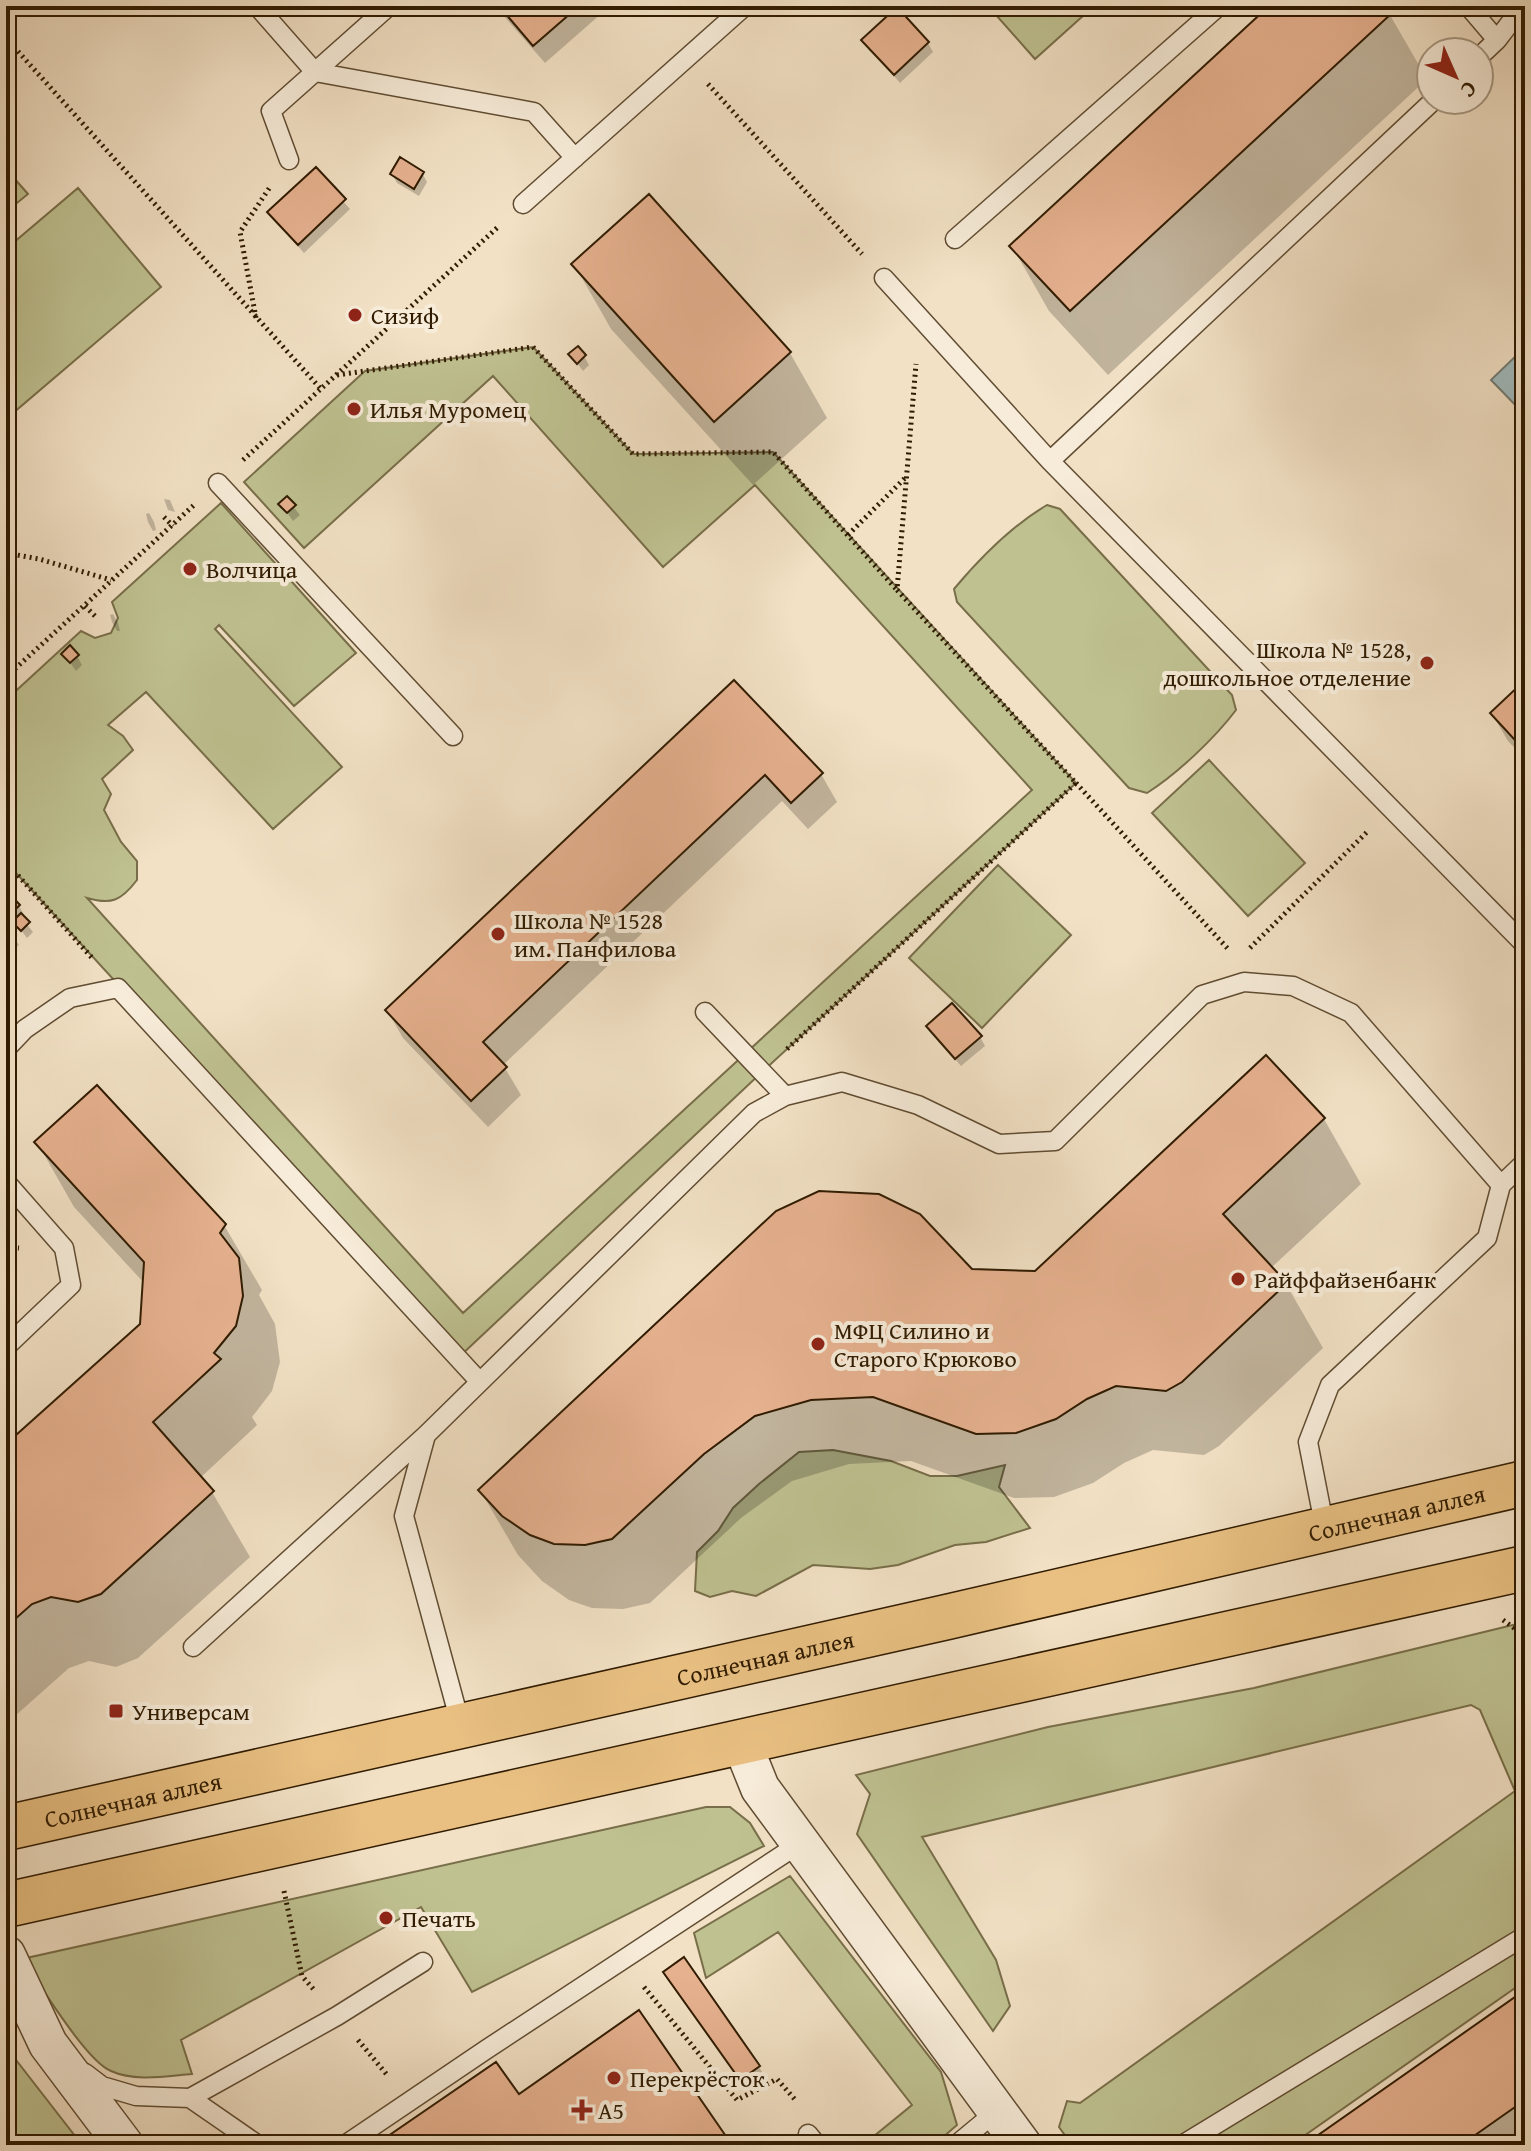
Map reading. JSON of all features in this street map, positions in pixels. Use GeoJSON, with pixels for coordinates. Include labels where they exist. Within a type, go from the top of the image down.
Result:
{"type":"FeatureCollection","features":[{"type":"Feature","properties":{"kind":"main road","name":"Солнечная аллея"},"geometry":{"type":"LineString","coordinates":[[6,1828],[1525,1483]]}},
{"type":"Feature","properties":{"kind":"main road"},"geometry":{"type":"LineString","coordinates":[[6,1905],[1525,1568]]}},
{"type":"Feature","properties":{"kind":"street"},"geometry":{"type":"LineString","coordinates":[[741,1741],[760,1788],[1022,2145]]}},
{"type":"Feature","properties":{"kind":"street"},"geometry":{"type":"LineString","coordinates":[[6,1955],[48,2044],[124,2145]]}},
{"type":"Feature","properties":{"kind":"lane"},"geometry":{"type":"LineString","coordinates":[[257,6],[315,72],[534,112],[575,158]]}},
{"type":"Feature","properties":{"kind":"lane"},"geometry":{"type":"LineString","coordinates":[[289,160],[271,111],[389,6]]}},
{"type":"Feature","properties":{"kind":"lane"},"geometry":{"type":"LineString","coordinates":[[523,204],[745,6]]}},
{"type":"Feature","properties":{"kind":"lane"},"geometry":{"type":"LineString","coordinates":[[955,239],[1219,6]]}},
{"type":"Feature","properties":{"kind":"lane"},"geometry":{"type":"LineString","coordinates":[[1468,6],[1497,40],[1523,6]]}},
{"type":"Feature","properties":{"kind":"lane"},"geometry":{"type":"LineString","coordinates":[[1050,461],[1417,116]]}},
{"type":"Feature","properties":{"kind":"lane"},"geometry":{"type":"LineString","coordinates":[[884,278],[1050,461],[1525,945]]}},
{"type":"Feature","properties":{"kind":"lane"},"geometry":{"type":"LineString","coordinates":[[218,483],[453,736]]}},
{"type":"Feature","properties":{"kind":"lane"},"geometry":{"type":"LineString","coordinates":[[193,1647],[426,1435],[754,1113],[785,1096],[842,1082],[918,1105],[999,1144],[1055,1141],[1202,995],[1244,982],[1293,986],[1351,1013],[1501,1185]]}},
{"type":"Feature","properties":{"kind":"lane"},"geometry":{"type":"LineString","coordinates":[[6,1049],[25,1029],[70,998],[118,988],[479,1381]]}},
{"type":"Feature","properties":{"kind":"lane"},"geometry":{"type":"LineString","coordinates":[[705,1012],[785,1096]]}},
{"type":"Feature","properties":{"kind":"lane"},"geometry":{"type":"LineString","coordinates":[[1325,1529],[1308,1442],[1330,1385],[1487,1238],[1501,1185],[1525,1162]]}},
{"type":"Feature","properties":{"kind":"lane"},"geometry":{"type":"LineString","coordinates":[[6,1182],[64,1248],[71,1285],[6,1347]]}},
{"type":"Feature","properties":{"kind":"lane"},"geometry":{"type":"LineString","coordinates":[[426,1435],[404,1516],[461,1726]]}},
{"type":"Feature","properties":{"kind":"lane"},"geometry":{"type":"LineString","coordinates":[[345,2145],[799,1844]]}},
{"type":"Feature","properties":{"kind":"lane"},"geometry":{"type":"LineString","coordinates":[[1182,2145],[1525,1936]]}},
{"type":"Feature","properties":{"kind":"lane"},"geometry":{"type":"LineString","coordinates":[[48,2044],[102,2086],[136,2096],[190,2098],[337,2016],[423,1962]]}},
{"type":"Feature","properties":{"kind":"lane"},"geometry":{"type":"LineString","coordinates":[[190,2098],[258,2145]]}},
{"type":"Feature","properties":{"kind":"lane"},"geometry":{"type":"LineString","coordinates":[[956,2145],[997,2111]]}},
{"type":"Feature","properties":{"kind":"path"},"geometry":{"type":"LineString","coordinates":[[6,38],[320,388]]}},
{"type":"Feature","properties":{"kind":"path"},"geometry":{"type":"LineString","coordinates":[[686,59],[884,278]]}},
{"type":"Feature","properties":{"kind":"path"},"geometry":{"type":"LineString","coordinates":[[256,319],[240,232],[289,160]]}},
{"type":"Feature","properties":{"kind":"path"},"geometry":{"type":"LineString","coordinates":[[6,677],[523,204]]}},
{"type":"Feature","properties":{"kind":"path"},"geometry":{"type":"LineString","coordinates":[[897,590],[920,319]]}},
{"type":"Feature","properties":{"kind":"path"},"geometry":{"type":"LineString","coordinates":[[335,375],[533,347],[633,454],[773,452],[1238,960]]}},
{"type":"Feature","properties":{"kind":"path"},"geometry":{"type":"LineString","coordinates":[[848,535],[906,477]]}},
{"type":"Feature","properties":{"kind":"path"},"geometry":{"type":"LineString","coordinates":[[164,517],[173,526]]}},
{"type":"Feature","properties":{"kind":"path"},"geometry":{"type":"LineString","coordinates":[[6,553],[39,559],[111,580]]}},
{"type":"Feature","properties":{"kind":"path"},"geometry":{"type":"LineString","coordinates":[[85,606],[96,617]]}},
{"type":"Feature","properties":{"kind":"path"},"geometry":{"type":"LineString","coordinates":[[762,1072],[1076,783]]}},
{"type":"Feature","properties":{"kind":"path"},"geometry":{"type":"LineString","coordinates":[[1202,995],[1391,807]]}},
{"type":"Feature","properties":{"kind":"path"},"geometry":{"type":"LineString","coordinates":[[6,862],[118,988]]}},
{"type":"Feature","properties":{"kind":"path"},"geometry":{"type":"LineString","coordinates":[[1496,1614],[1525,1636]]}},
{"type":"Feature","properties":{"kind":"path"},"geometry":{"type":"LineString","coordinates":[[605,1971],[639,1980],[737,2100],[777,2079],[806,2112]]}},
{"type":"Feature","properties":{"kind":"green space"},"geometry":{"type":"Polygon","coordinates":[[[988,6],[1094,6],[1035,59],[988,6]]]}},
{"type":"Feature","properties":{"kind":"green space"},"geometry":{"type":"Polygon","coordinates":[[[6,169],[28,194],[6,212],[6,169]]]}},
{"type":"Feature","properties":{"kind":"green space"},"geometry":{"type":"Polygon","coordinates":[[[78,188],[161,287],[6,419],[6,249],[78,188]]]}},
{"type":"Feature","properties":{"kind":"green space"},"geometry":{"type":"Polygon","coordinates":[[[533,347],[633,454],[773,452],[1076,783],[459,1357],[6,862],[6,700],[81,631],[95,638],[111,633],[118,618],[112,602],[221,503],[356,653],[294,706],[219,625],[215,629],[342,767],[273,829],[146,692],[108,725],[123,736],[133,750],[102,779],[111,794],[104,810],[121,842],[137,861],[137,880],[115,900],[87,898],[463,1313],[1032,790],[755,485],[663,567],[493,376],[304,548],[244,482],[365,371],[533,347]]]}},
{"type":"Feature","properties":{"kind":"green space"},"geometry":{"type":"Polygon","coordinates":[[[1047,505],[1060,509],[1232,695],[1236,710],[1227,721],[1183,766],[1147,793],[1129,788],[957,602],[954,589],[975,566],[1009,532],[1047,505]]]}},
{"type":"Feature","properties":{"kind":"green space"},"geometry":{"type":"Polygon","coordinates":[[[1209,760],[1305,863],[1248,916],[1152,813],[1209,760]]]}},
{"type":"Feature","properties":{"kind":"green space"},"geometry":{"type":"Polygon","coordinates":[[[998,865],[1071,935],[982,1028],[909,958],[998,865]]]}},
{"type":"Feature","properties":{"kind":"green space"},"geometry":{"type":"Polygon","coordinates":[[[833,1450],[891,1461],[930,1476],[957,1476],[1005,1465],[999,1487],[1030,1528],[986,1542],[955,1545],[898,1565],[870,1569],[813,1565],[756,1596],[732,1591],[710,1597],[695,1591],[697,1552],[718,1531],[733,1508],[799,1452],[833,1450]]]}},
{"type":"Feature","properties":{"kind":"green space"},"geometry":{"type":"Polygon","coordinates":[[[1525,1622],[1525,1981],[1291,2145],[1072,2145],[1059,2127],[1067,2101],[1080,2103],[1515,1791],[1480,1710],[1471,1705],[922,1837],[996,1960],[1010,2006],[993,2031],[857,1834],[870,1794],[856,1775],[1048,1727],[1254,1688],[1525,1622]]]}},
{"type":"Feature","properties":{"kind":"green space"},"geometry":{"type":"Polygon","coordinates":[[[706,1807],[730,1807],[750,1823],[764,1846],[472,1992],[421,1907],[181,2040],[192,2074],[151,2077],[111,2071],[89,2053],[77,2038],[22,1959],[706,1807]]]}},
{"type":"Feature","properties":{"kind":"green space"},"geometry":{"type":"Polygon","coordinates":[[[790,1876],[941,2072],[957,2125],[934,2145],[863,2145],[912,2105],[778,1932],[706,1978],[694,1933],[790,1876]]]}},
{"type":"Feature","properties":{"kind":"green space"},"geometry":{"type":"Polygon","coordinates":[[[6,2047],[82,2145],[6,2145],[6,2047]]]}},
{"type":"Feature","properties":{"kind":"water"},"geometry":{"type":"Polygon","coordinates":[[[1525,347],[1525,415],[1491,380],[1525,347]]]}},
{"type":"Feature","properties":{"kind":"building"},"geometry":{"type":"Polygon","coordinates":[[[499,6],[579,6],[533,46],[499,6]]]}},
{"type":"Feature","properties":{"kind":"building"},"geometry":{"type":"Polygon","coordinates":[[[1269,6],[1384,6],[1391,14],[1070,311],[1009,246],[1269,6]]]}},
{"type":"Feature","properties":{"kind":"building"},"geometry":{"type":"Polygon","coordinates":[[[897,7],[929,42],[894,75],[861,40],[897,7]]]}},
{"type":"Feature","properties":{"kind":"building"},"geometry":{"type":"Polygon","coordinates":[[[400,157],[424,172],[414,189],[390,174],[400,157]]]}},
{"type":"Feature","properties":{"kind":"building"},"geometry":{"type":"Polygon","coordinates":[[[316,167],[346,199],[298,245],[267,212],[316,167]]]}},
{"type":"Feature","properties":{"kind":"building"},"geometry":{"type":"Polygon","coordinates":[[[649,194],[791,352],[714,422],[571,264],[649,194]]]}},
{"type":"Feature","properties":{"kind":"building"},"geometry":{"type":"Polygon","coordinates":[[[578,346],[586,355],[577,364],[568,354],[578,346]]]}},
{"type":"Feature","properties":{"kind":"building"},"geometry":{"type":"Polygon","coordinates":[[[287,496],[296,505],[287,513],[278,504],[287,496]]]}},
{"type":"Feature","properties":{"kind":"building"},"geometry":{"type":"Polygon","coordinates":[[[70,645],[79,655],[70,663],[61,654],[70,645]]]}},
{"type":"Feature","properties":{"kind":"building"},"geometry":{"type":"Polygon","coordinates":[[[734,680],[823,773],[791,803],[765,775],[483,1042],[507,1067],[471,1101],[385,1010],[734,680]]]}},
{"type":"Feature","properties":{"kind":"building"},"geometry":{"type":"Polygon","coordinates":[[[1525,680],[1525,751],[1490,713],[1525,680]]]}},
{"type":"Feature","properties":{"kind":"building"},"geometry":{"type":"Polygon","coordinates":[[[6,890],[20,905],[6,918],[6,890]]]}},
{"type":"Feature","properties":{"kind":"building"},"geometry":{"type":"Polygon","coordinates":[[[21,913],[30,922],[21,931],[12,922],[21,913]]]}},
{"type":"Feature","properties":{"kind":"building"},"geometry":{"type":"Polygon","coordinates":[[[952,1003],[982,1036],[955,1059],[926,1026],[952,1003]]]}},
{"type":"Feature","properties":{"kind":"building"},"geometry":{"type":"Polygon","coordinates":[[[1266,1055],[1325,1118],[1223,1214],[1287,1283],[1182,1382],[1166,1391],[1116,1386],[1087,1399],[1056,1419],[1016,1433],[976,1434],[873,1397],[811,1400],[755,1416],[704,1454],[612,1539],[585,1545],[554,1544],[530,1535],[502,1516],[478,1490],[776,1211],[819,1191],[879,1194],[920,1214],[972,1269],[1035,1271],[1266,1055]]]}},
{"type":"Feature","properties":{"kind":"building"},"geometry":{"type":"Polygon","coordinates":[[[97,1085],[226,1224],[220,1233],[239,1258],[243,1296],[236,1326],[214,1353],[221,1359],[153,1422],[214,1491],[101,1594],[78,1602],[51,1597],[32,1604],[6,1627],[6,1444],[140,1324],[144,1262],[34,1142],[97,1085]]]}},
{"type":"Feature","properties":{"kind":"building"},"geometry":{"type":"Polygon","coordinates":[[[684,1957],[760,2066],[740,2080],[663,1972],[684,1957]]]}},
{"type":"Feature","properties":{"kind":"building"},"geometry":{"type":"Polygon","coordinates":[[[1525,1990],[1525,2100],[1461,2145],[1304,2145],[1525,1990]]]}},
{"type":"Feature","properties":{"kind":"building","name":"Перекрёсток"},"geometry":{"type":"Polygon","coordinates":[[[639,2010],[732,2145],[375,2145],[496,2062],[519,2094],[639,2010]]]}},
{"type":"Feature","properties":{"kind":"place","name":"Сизиф"},"geometry":{"type":"Point","coordinates":[355,315]}},
{"type":"Feature","properties":{"kind":"place","name":"Илья Муромец"},"geometry":{"type":"Point","coordinates":[354,409]}},
{"type":"Feature","properties":{"kind":"place","name":"Волчица"},"geometry":{"type":"Point","coordinates":[190,569]}},
{"type":"Feature","properties":{"kind":"place","name":"Школа № 1528, дошкольное отделение"},"geometry":{"type":"Point","coordinates":[1427,663]}},
{"type":"Feature","properties":{"kind":"place","name":"Школа № 1528 им. Панфилова"},"geometry":{"type":"Point","coordinates":[498,934]}},
{"type":"Feature","properties":{"kind":"place","name":"Райффайзенбанк"},"geometry":{"type":"Point","coordinates":[1238,1279]}},
{"type":"Feature","properties":{"kind":"place","name":"МФЦ Силино и Старого Крюково"},"geometry":{"type":"Point","coordinates":[818,1344]}},
{"type":"Feature","properties":{"kind":"place","name":"Универсам"},"geometry":{"type":"Point","coordinates":[116,1711]}},
{"type":"Feature","properties":{"kind":"place","name":"Печать"},"geometry":{"type":"Point","coordinates":[386,1918]}},
{"type":"Feature","properties":{"kind":"place","name":"Перекрёсток"},"geometry":{"type":"Point","coordinates":[614,2078]}},
{"type":"Feature","properties":{"kind":"place","name":"А5"},"geometry":{"type":"Point","coordinates":[582,2110]}}]}
